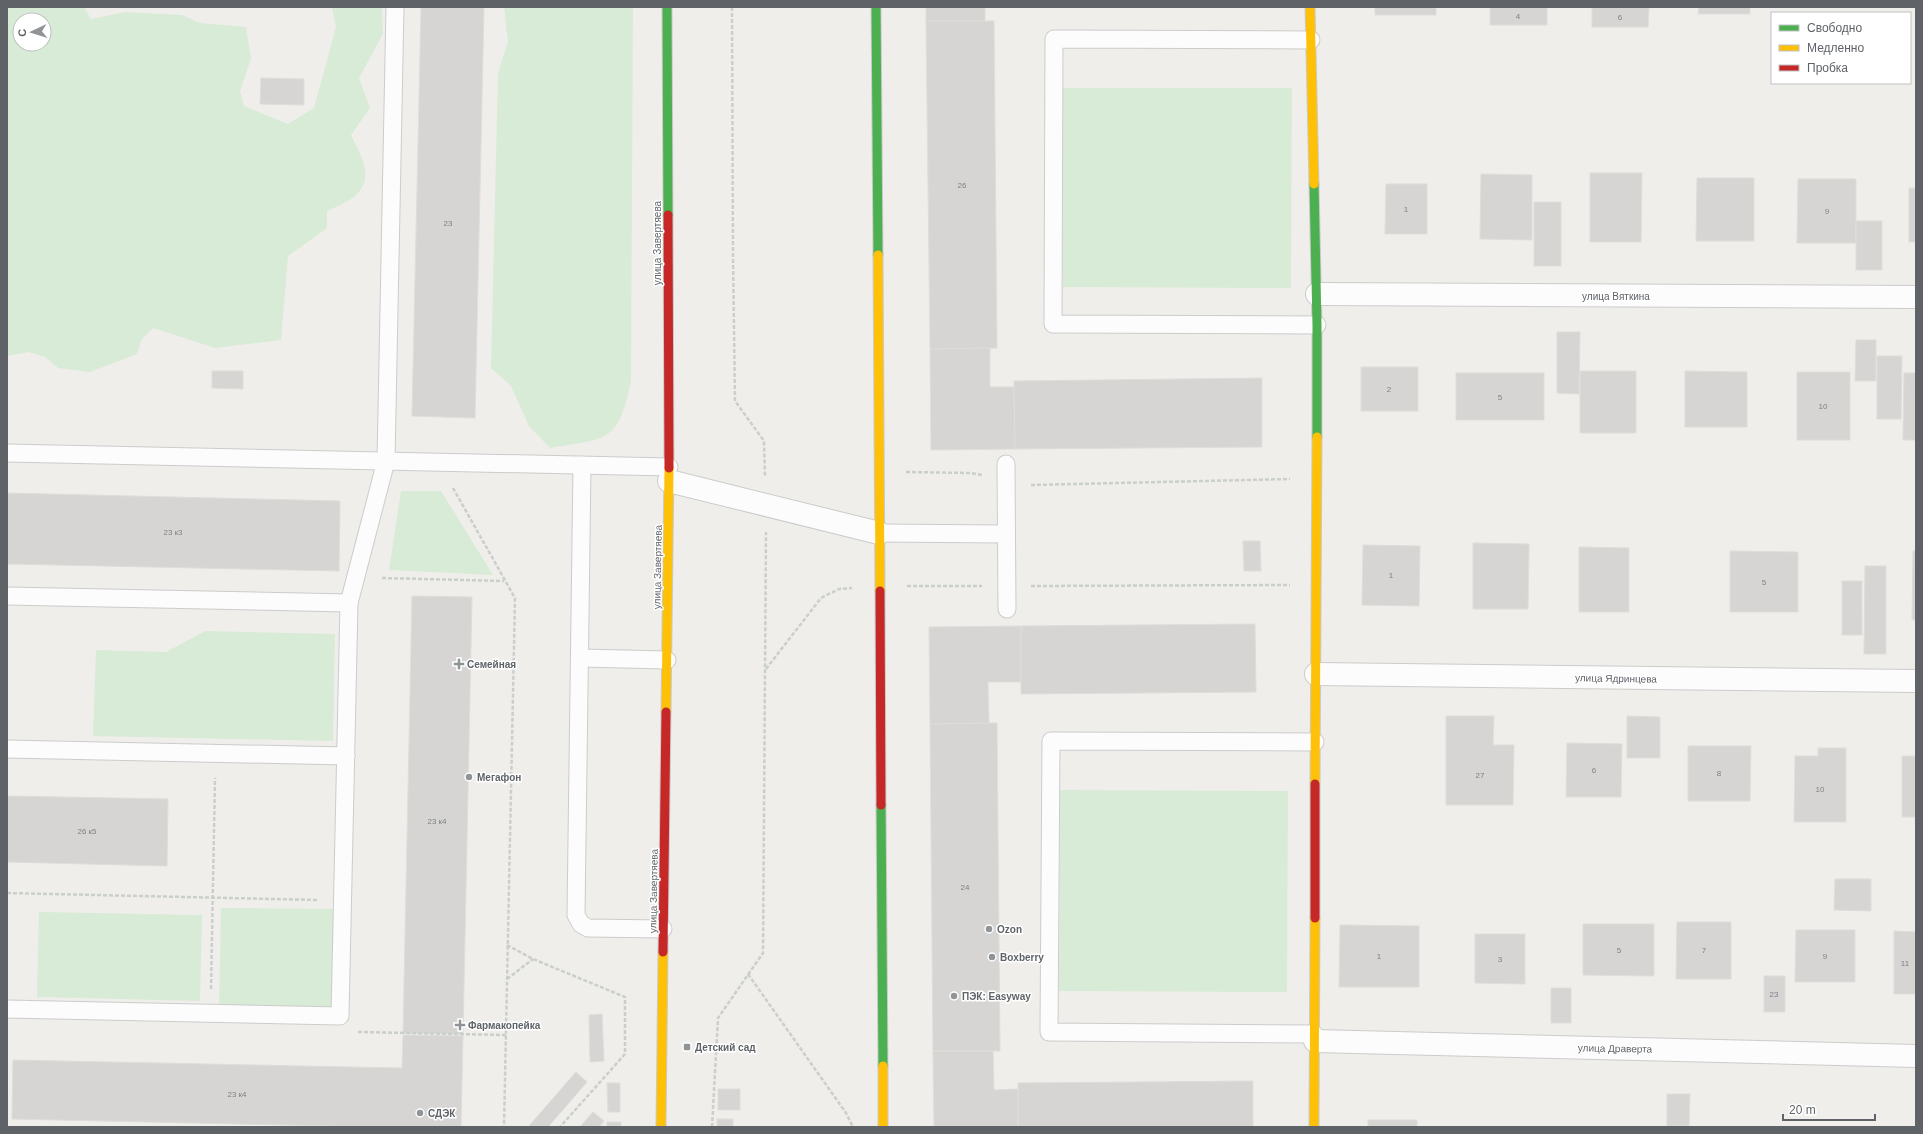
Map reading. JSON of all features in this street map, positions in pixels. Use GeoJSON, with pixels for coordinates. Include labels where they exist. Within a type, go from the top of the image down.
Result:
{"type":"FeatureCollection","features":[{"type":"Feature","properties":{"kind":"street","name":"улица Завертяева"},"geometry":{"type":"LineString","coordinates":[[661,1127],[669,474],[667,7]]}},
{"type":"Feature","properties":{"kind":"street"},"geometry":{"type":"LineString","coordinates":[[876,7],[883,1127]]}},
{"type":"Feature","properties":{"kind":"street"},"geometry":{"type":"LineString","coordinates":[[1310,7],[1317,325],[1314,1127]]}},
{"type":"Feature","properties":{"kind":"street","name":"улица Вяткина"},"geometry":{"type":"LineString","coordinates":[[1316,294],[1916,298]]}},
{"type":"Feature","properties":{"kind":"street"},"geometry":{"type":"LineString","coordinates":[[669,474],[766,505],[879,533]]}},
{"type":"Feature","properties":{"kind":"street","name":"улица Ядринцева"},"geometry":{"type":"LineString","coordinates":[[1316,674],[1916,681]]}},
{"type":"Feature","properties":{"kind":"street","name":"улица Драверта"},"geometry":{"type":"LineString","coordinates":[[1314,1037],[1916,1056]]}},
{"type":"Feature","properties":{"kind":"lane"},"geometry":{"type":"LineString","coordinates":[[7,1009],[340,1016],[349,603],[386,461],[395,7]]}},
{"type":"Feature","properties":{"kind":"lane"},"geometry":{"type":"LineString","coordinates":[[1311,40],[1054,40],[1053,324],[1317,325]]}},
{"type":"Feature","properties":{"kind":"lane"},"geometry":{"type":"LineString","coordinates":[[7,453],[582,465],[669,474]]}},
{"type":"Feature","properties":{"kind":"lane"},"geometry":{"type":"LineString","coordinates":[[1006,464],[1006,609]]}},
{"type":"Feature","properties":{"kind":"lane"},"geometry":{"type":"LineString","coordinates":[[582,465],[576,915],[581,924],[588,928],[663,929]]}},
{"type":"Feature","properties":{"kind":"lane"},"geometry":{"type":"LineString","coordinates":[[879,533],[1005,534]]}},
{"type":"Feature","properties":{"kind":"lane"},"geometry":{"type":"LineString","coordinates":[[7,596],[349,603]]}},
{"type":"Feature","properties":{"kind":"lane"},"geometry":{"type":"LineString","coordinates":[[580,658],[667,660]]}},
{"type":"Feature","properties":{"kind":"lane"},"geometry":{"type":"LineString","coordinates":[[1314,1037],[1050,1032],[1050,1017],[1051,741],[1315,742]]}},
{"type":"Feature","properties":{"kind":"lane"},"geometry":{"type":"LineString","coordinates":[[7,749],[346,756]]}},
{"type":"Feature","properties":{"kind":"path"},"geometry":{"type":"LineString","coordinates":[[712,1127],[718,1018],[763,953],[767,574],[764,441],[735,401],[732,255],[732,7]]}},
{"type":"Feature","properties":{"kind":"path"},"geometry":{"type":"LineString","coordinates":[[438,462],[514,598],[504,1127]]}},
{"type":"Feature","properties":{"kind":"path"},"geometry":{"type":"LineString","coordinates":[[878,472],[970,473],[990,477],[1006,485],[1317,479]]}},
{"type":"Feature","properties":{"kind":"path"},"geometry":{"type":"LineString","coordinates":[[355,577],[504,581]]}},
{"type":"Feature","properties":{"kind":"path"},"geometry":{"type":"LineString","coordinates":[[210,1013],[216,753]]}},
{"type":"Feature","properties":{"kind":"path"},"geometry":{"type":"LineString","coordinates":[[7,894],[343,901]]}},
{"type":"Feature","properties":{"kind":"path"},"geometry":{"type":"LineString","coordinates":[[507,945],[533,959],[625,996],[625,1054],[560,1127]]}},
{"type":"Feature","properties":{"kind":"path"},"geometry":{"type":"LineString","coordinates":[[507,979],[533,959]]}},
{"type":"Feature","properties":{"kind":"path"},"geometry":{"type":"LineString","coordinates":[[748,974],[846,1113],[853,1127]]}},
{"type":"Feature","properties":{"kind":"path"},"geometry":{"type":"LineString","coordinates":[[340,1016],[340,1032],[506,1035]]}},
{"type":"Feature","properties":{"kind":"green space"},"geometry":{"type":"Polygon","coordinates":[[[7,7],[84,7],[91,19],[125,12],[182,15],[200,23],[246,27],[251,59],[240,91],[244,106],[288,124],[314,108],[336,27],[332,7],[382,7],[383,34],[359,78],[370,108],[351,135],[362,158],[365,173],[364,181],[361,189],[355,196],[327,211],[327,228],[288,256],[281,340],[215,348],[153,328],[142,339],[137,354],[90,372],[58,368],[45,357],[29,352],[7,356],[7,7]]]}},
{"type":"Feature","properties":{"kind":"green space"},"geometry":{"type":"Polygon","coordinates":[[[504,7],[633,7],[631,381],[621,416],[615,427],[608,434],[598,439],[586,442],[550,448],[529,426],[511,386],[491,368],[498,73],[508,42],[504,7]]]}},
{"type":"Feature","properties":{"kind":"green space"},"geometry":{"type":"Polygon","coordinates":[[[1063,88],[1292,88],[1291,288],[1063,287],[1063,88]]]}},
{"type":"Feature","properties":{"kind":"green space"},"geometry":{"type":"Polygon","coordinates":[[[401,491],[441,491],[493,575],[389,570],[401,491]]]}},
{"type":"Feature","properties":{"kind":"green space"},"geometry":{"type":"Polygon","coordinates":[[[205,631],[335,634],[333,741],[93,736],[96,650],[166,652],[205,631]]]}},
{"type":"Feature","properties":{"kind":"green space"},"geometry":{"type":"Polygon","coordinates":[[[1060,790],[1288,791],[1287,992],[1059,991],[1060,790]]]}},
{"type":"Feature","properties":{"kind":"green space"},"geometry":{"type":"Polygon","coordinates":[[[221,908],[336,909],[334,1010],[219,1008],[221,908]]]}},
{"type":"Feature","properties":{"kind":"green space"},"geometry":{"type":"Polygon","coordinates":[[[39,912],[202,915],[200,1001],[37,997],[39,912]]]}},
{"type":"Feature","properties":{"kind":"building"},"geometry":{"type":"Polygon","coordinates":[[[421,7],[484,7],[475,418],[412,416],[421,7]]]}},
{"type":"Feature","properties":{"kind":"building"},"geometry":{"type":"Polygon","coordinates":[[[926,7],[985,7],[985,21],[926,21],[926,7]]]}},
{"type":"Feature","properties":{"kind":"building"},"geometry":{"type":"Polygon","coordinates":[[[1375,7],[1436,7],[1436,15],[1375,15],[1375,7]]]}},
{"type":"Feature","properties":{"kind":"building"},"geometry":{"type":"Polygon","coordinates":[[[1490,7],[1547,7],[1547,25],[1490,25],[1490,7]]]}},
{"type":"Feature","properties":{"kind":"building"},"geometry":{"type":"Polygon","coordinates":[[[1592,7],[1649,7],[1648,27],[1592,27],[1592,7]]]}},
{"type":"Feature","properties":{"kind":"building"},"geometry":{"type":"Polygon","coordinates":[[[1699,7],[1750,7],[1750,14],[1698,14],[1699,7]]]}},
{"type":"Feature","properties":{"kind":"building"},"geometry":{"type":"Polygon","coordinates":[[[926,21],[994,21],[997,348],[930,349],[926,21]]]}},
{"type":"Feature","properties":{"kind":"building"},"geometry":{"type":"Polygon","coordinates":[[[261,78],[304,79],[304,105],[260,104],[261,78]]]}},
{"type":"Feature","properties":{"kind":"building"},"geometry":{"type":"Polygon","coordinates":[[[1590,173],[1642,173],[1641,242],[1590,242],[1590,173]]]}},
{"type":"Feature","properties":{"kind":"building"},"geometry":{"type":"Polygon","coordinates":[[[1481,174],[1532,175],[1532,240],[1480,239],[1481,174]]]}},
{"type":"Feature","properties":{"kind":"building"},"geometry":{"type":"Polygon","coordinates":[[[1697,178],[1754,178],[1754,241],[1696,241],[1697,178]]]}},
{"type":"Feature","properties":{"kind":"building"},"geometry":{"type":"Polygon","coordinates":[[[1798,179],[1856,179],[1856,243],[1797,243],[1798,179]]]}},
{"type":"Feature","properties":{"kind":"building"},"geometry":{"type":"Polygon","coordinates":[[[1386,184],[1427,184],[1427,234],[1385,234],[1386,184]]]}},
{"type":"Feature","properties":{"kind":"building"},"geometry":{"type":"Polygon","coordinates":[[[1909,188],[1916,188],[1916,242],[1909,242],[1909,188]]]}},
{"type":"Feature","properties":{"kind":"building"},"geometry":{"type":"Polygon","coordinates":[[[1534,202],[1561,202],[1561,266],[1534,266],[1534,202]]]}},
{"type":"Feature","properties":{"kind":"building"},"geometry":{"type":"Polygon","coordinates":[[[1856,221],[1882,221],[1882,270],[1856,270],[1856,221]]]}},
{"type":"Feature","properties":{"kind":"building"},"geometry":{"type":"Polygon","coordinates":[[[1557,332],[1580,332],[1579,394],[1557,393],[1557,332]]]}},
{"type":"Feature","properties":{"kind":"building"},"geometry":{"type":"Polygon","coordinates":[[[1856,340],[1876,340],[1876,381],[1855,381],[1856,340]]]}},
{"type":"Feature","properties":{"kind":"building"},"geometry":{"type":"Polygon","coordinates":[[[990,348],[990,387],[1014,387],[1015,449],[931,450],[930,349],[990,348]]]}},
{"type":"Feature","properties":{"kind":"building"},"geometry":{"type":"Polygon","coordinates":[[[1877,356],[1902,356],[1901,419],[1877,419],[1877,356]]]}},
{"type":"Feature","properties":{"kind":"building"},"geometry":{"type":"Polygon","coordinates":[[[1361,367],[1418,367],[1418,411],[1361,411],[1361,367]]]}},
{"type":"Feature","properties":{"kind":"building"},"geometry":{"type":"Polygon","coordinates":[[[212,371],[243,371],[243,389],[212,388],[212,371]]]}},
{"type":"Feature","properties":{"kind":"building"},"geometry":{"type":"Polygon","coordinates":[[[1580,371],[1636,371],[1636,433],[1580,433],[1580,371]]]}},
{"type":"Feature","properties":{"kind":"building"},"geometry":{"type":"Polygon","coordinates":[[[1685,371],[1747,372],[1747,427],[1685,427],[1685,371]]]}},
{"type":"Feature","properties":{"kind":"building"},"geometry":{"type":"Polygon","coordinates":[[[1797,372],[1850,372],[1850,440],[1797,440],[1797,372]]]}},
{"type":"Feature","properties":{"kind":"building"},"geometry":{"type":"Polygon","coordinates":[[[1456,373],[1544,373],[1544,420],[1456,420],[1456,373]]]}},
{"type":"Feature","properties":{"kind":"building"},"geometry":{"type":"Polygon","coordinates":[[[1904,373],[1916,373],[1916,440],[1903,440],[1904,373]]]}},
{"type":"Feature","properties":{"kind":"building"},"geometry":{"type":"Polygon","coordinates":[[[1262,378],[1262,447],[1015,449],[1014,381],[1262,378]]]}},
{"type":"Feature","properties":{"kind":"building"},"geometry":{"type":"Polygon","coordinates":[[[7,493],[340,501],[339,571],[7,564],[7,493]]]}},
{"type":"Feature","properties":{"kind":"building"},"geometry":{"type":"Polygon","coordinates":[[[1243,541],[1260,541],[1261,571],[1244,571],[1243,541]]]}},
{"type":"Feature","properties":{"kind":"building"},"geometry":{"type":"Polygon","coordinates":[[[1473,543],[1529,544],[1528,609],[1473,609],[1473,543]]]}},
{"type":"Feature","properties":{"kind":"building"},"geometry":{"type":"Polygon","coordinates":[[[1363,545],[1420,546],[1419,606],[1362,605],[1363,545]]]}},
{"type":"Feature","properties":{"kind":"building"},"geometry":{"type":"Polygon","coordinates":[[[1579,547],[1629,548],[1629,612],[1579,612],[1579,547]]]}},
{"type":"Feature","properties":{"kind":"building"},"geometry":{"type":"Polygon","coordinates":[[[1730,551],[1798,552],[1798,612],[1730,612],[1730,551]]]}},
{"type":"Feature","properties":{"kind":"building"},"geometry":{"type":"Polygon","coordinates":[[[1913,551],[1916,551],[1916,620],[1912,620],[1913,551]]]}},
{"type":"Feature","properties":{"kind":"building"},"geometry":{"type":"Polygon","coordinates":[[[1865,566],[1886,566],[1886,654],[1864,654],[1865,566]]]}},
{"type":"Feature","properties":{"kind":"building"},"geometry":{"type":"Polygon","coordinates":[[[1842,581],[1862,581],[1862,635],[1842,635],[1842,581]]]}},
{"type":"Feature","properties":{"kind":"building"},"geometry":{"type":"Polygon","coordinates":[[[412,596],[472,597],[463,1034],[403,1033],[412,596]]]}},
{"type":"Feature","properties":{"kind":"building"},"geometry":{"type":"Polygon","coordinates":[[[1255,624],[1256,692],[1021,694],[1021,626],[1255,624]]]}},
{"type":"Feature","properties":{"kind":"building"},"geometry":{"type":"Polygon","coordinates":[[[1021,626],[1021,682],[988,682],[989,723],[930,724],[929,627],[1021,626]]]}},
{"type":"Feature","properties":{"kind":"building"},"geometry":{"type":"Polygon","coordinates":[[[1446,716],[1494,716],[1493,745],[1514,745],[1513,805],[1446,805],[1446,716]]]}},
{"type":"Feature","properties":{"kind":"building"},"geometry":{"type":"Polygon","coordinates":[[[1627,716],[1660,717],[1660,758],[1627,758],[1627,716]]]}},
{"type":"Feature","properties":{"kind":"building"},"geometry":{"type":"Polygon","coordinates":[[[997,723],[1000,1051],[933,1051],[930,724],[997,723]]]}},
{"type":"Feature","properties":{"kind":"building"},"geometry":{"type":"Polygon","coordinates":[[[1567,743],[1622,744],[1621,797],[1566,797],[1567,743]]]}},
{"type":"Feature","properties":{"kind":"building"},"geometry":{"type":"Polygon","coordinates":[[[1688,746],[1751,746],[1750,801],[1688,801],[1688,746]]]}},
{"type":"Feature","properties":{"kind":"building"},"geometry":{"type":"Polygon","coordinates":[[[1818,748],[1846,748],[1846,822],[1794,822],[1795,756],[1818,756],[1818,748]]]}},
{"type":"Feature","properties":{"kind":"building"},"geometry":{"type":"Polygon","coordinates":[[[1902,756],[1916,756],[1916,817],[1902,817],[1902,756]]]}},
{"type":"Feature","properties":{"kind":"building"},"geometry":{"type":"Polygon","coordinates":[[[7,796],[168,799],[167,866],[7,862],[7,796]]]}},
{"type":"Feature","properties":{"kind":"building"},"geometry":{"type":"Polygon","coordinates":[[[1835,879],[1871,879],[1871,911],[1834,910],[1835,879]]]}},
{"type":"Feature","properties":{"kind":"building"},"geometry":{"type":"Polygon","coordinates":[[[1677,922],[1731,922],[1731,979],[1676,979],[1677,922]]]}},
{"type":"Feature","properties":{"kind":"building"},"geometry":{"type":"Polygon","coordinates":[[[1583,924],[1654,924],[1654,976],[1583,975],[1583,924]]]}},
{"type":"Feature","properties":{"kind":"building"},"geometry":{"type":"Polygon","coordinates":[[[1340,925],[1419,926],[1419,987],[1339,987],[1340,925]]]}},
{"type":"Feature","properties":{"kind":"building"},"geometry":{"type":"Polygon","coordinates":[[[1796,930],[1855,930],[1855,982],[1795,982],[1796,930]]]}},
{"type":"Feature","properties":{"kind":"building"},"geometry":{"type":"Polygon","coordinates":[[[1894,931],[1916,932],[1916,994],[1894,994],[1894,931]]]}},
{"type":"Feature","properties":{"kind":"building"},"geometry":{"type":"Polygon","coordinates":[[[1475,934],[1525,934],[1525,984],[1475,983],[1475,934]]]}},
{"type":"Feature","properties":{"kind":"building"},"geometry":{"type":"Polygon","coordinates":[[[1764,976],[1785,976],[1785,1012],[1764,1012],[1764,976]]]}},
{"type":"Feature","properties":{"kind":"building"},"geometry":{"type":"Polygon","coordinates":[[[1551,988],[1571,988],[1571,1023],[1551,1023],[1551,988]]]}},
{"type":"Feature","properties":{"kind":"building"},"geometry":{"type":"Polygon","coordinates":[[[602,1014],[604,1061],[590,1062],[589,1015],[602,1014]]]}},
{"type":"Feature","properties":{"kind":"building"},"geometry":{"type":"Polygon","coordinates":[[[403,1035],[463,1036],[461,1127],[373,1127],[12,1119],[13,1060],[402,1068],[403,1035]]]}},
{"type":"Feature","properties":{"kind":"building"},"geometry":{"type":"Polygon","coordinates":[[[933,1051],[993,1051],[994,1090],[1018,1089],[1018,1127],[934,1127],[933,1051]]]}},
{"type":"Feature","properties":{"kind":"building"},"geometry":{"type":"Polygon","coordinates":[[[576,1072],[587,1082],[548,1127],[528,1127],[576,1072]]]}},
{"type":"Feature","properties":{"kind":"building"},"geometry":{"type":"Polygon","coordinates":[[[1253,1081],[1253,1127],[1018,1127],[1018,1083],[1253,1081]]]}},
{"type":"Feature","properties":{"kind":"building"},"geometry":{"type":"Polygon","coordinates":[[[607,1083],[620,1083],[620,1112],[608,1112],[607,1083]]]}},
{"type":"Feature","properties":{"kind":"building"},"geometry":{"type":"Polygon","coordinates":[[[718,1089],[740,1089],[740,1110],[718,1110],[718,1089]]]}},
{"type":"Feature","properties":{"kind":"building"},"geometry":{"type":"Polygon","coordinates":[[[1667,1094],[1690,1094],[1689,1126],[1667,1126],[1667,1094]]]}},
{"type":"Feature","properties":{"kind":"building"},"geometry":{"type":"Polygon","coordinates":[[[593,1112],[604,1121],[599,1127],[580,1127],[593,1112]]]}},
{"type":"Feature","properties":{"kind":"building"},"geometry":{"type":"Polygon","coordinates":[[[717,1119],[733,1119],[733,1127],[717,1127],[717,1119]]]}},
{"type":"Feature","properties":{"kind":"building"},"geometry":{"type":"Polygon","coordinates":[[[1368,1120],[1417,1120],[1417,1127],[1368,1127],[1368,1120]]]}},
{"type":"Feature","properties":{"kind":"building"},"geometry":{"type":"Polygon","coordinates":[[[607,1122],[621,1122],[621,1127],[607,1127],[607,1122]]]}},
{"type":"Feature","properties":{"kind":"traffic: fast"},"geometry":{"type":"LineString","coordinates":[[667,7],[668,215]]}},
{"type":"Feature","properties":{"kind":"traffic: fast"},"geometry":{"type":"LineString","coordinates":[[876,7],[878,255]]}},
{"type":"Feature","properties":{"kind":"traffic: fast"},"geometry":{"type":"LineString","coordinates":[[1314,184],[1317,325],[1317,437]]}},
{"type":"Feature","properties":{"kind":"traffic: fast"},"geometry":{"type":"LineString","coordinates":[[881,805],[883,1066]]}},
{"type":"Feature","properties":{"kind":"traffic: slow"},"geometry":{"type":"LineString","coordinates":[[1310,7],[1314,184]]}},
{"type":"Feature","properties":{"kind":"traffic: slow"},"geometry":{"type":"LineString","coordinates":[[878,255],[880,591]]}},
{"type":"Feature","properties":{"kind":"traffic: slow"},"geometry":{"type":"LineString","coordinates":[[1315,784],[1317,437]]}},
{"type":"Feature","properties":{"kind":"traffic: slow"},"geometry":{"type":"LineString","coordinates":[[666,712],[669,468]]}},
{"type":"Feature","properties":{"kind":"traffic: slow"},"geometry":{"type":"LineString","coordinates":[[1314,1127],[1315,918]]}},
{"type":"Feature","properties":{"kind":"traffic: slow"},"geometry":{"type":"LineString","coordinates":[[661,1127],[663,952]]}},
{"type":"Feature","properties":{"kind":"traffic: slow"},"geometry":{"type":"LineString","coordinates":[[883,1066],[883,1127]]}},
{"type":"Feature","properties":{"kind":"traffic: jam"},"geometry":{"type":"LineString","coordinates":[[668,215],[669,468]]}},
{"type":"Feature","properties":{"kind":"traffic: jam"},"geometry":{"type":"LineString","coordinates":[[880,591],[881,805]]}},
{"type":"Feature","properties":{"kind":"traffic: jam"},"geometry":{"type":"LineString","coordinates":[[663,952],[666,712]]}},
{"type":"Feature","properties":{"kind":"traffic: jam"},"geometry":{"type":"LineString","coordinates":[[1315,784],[1315,918]]}},
{"type":"Feature","properties":{"kind":"place","name":"Семейная"},"geometry":{"type":"Point","coordinates":[459,664]}},
{"type":"Feature","properties":{"kind":"place","name":"Мегафон"},"geometry":{"type":"Point","coordinates":[469,777]}},
{"type":"Feature","properties":{"kind":"place","name":"Ozon"},"geometry":{"type":"Point","coordinates":[989,929]}},
{"type":"Feature","properties":{"kind":"place","name":"Boxberry"},"geometry":{"type":"Point","coordinates":[992,957]}},
{"type":"Feature","properties":{"kind":"place","name":"ПЭК: Easyway"},"geometry":{"type":"Point","coordinates":[954,996]}},
{"type":"Feature","properties":{"kind":"place","name":"Фармакопейка"},"geometry":{"type":"Point","coordinates":[460,1025]}},
{"type":"Feature","properties":{"kind":"place","name":"Детский сад"},"geometry":{"type":"Point","coordinates":[687,1047]}},
{"type":"Feature","properties":{"kind":"place","name":"СДЭК"},"geometry":{"type":"Point","coordinates":[420,1113]}}]}
